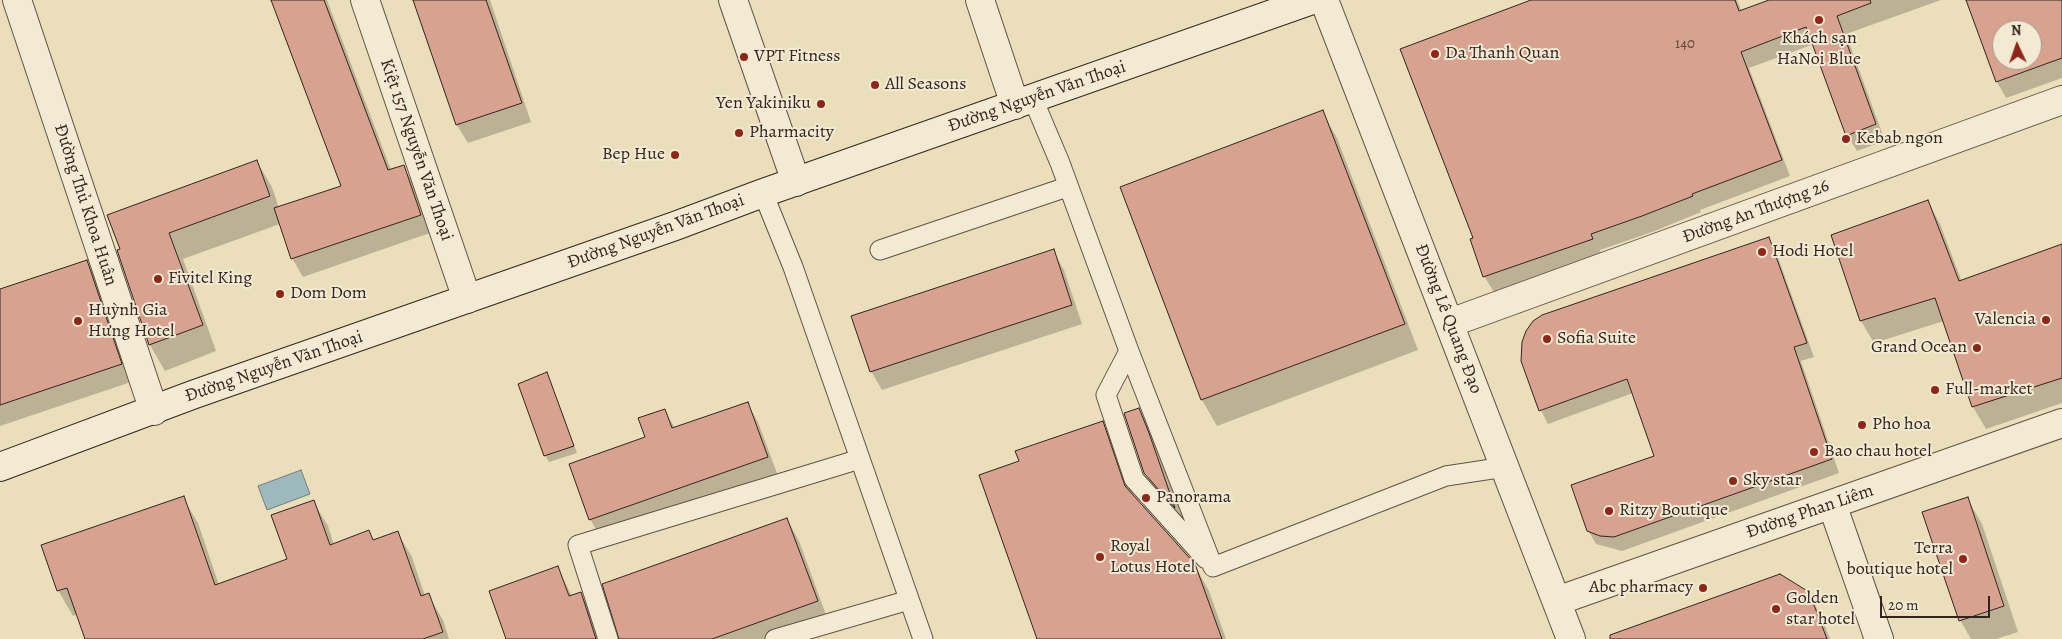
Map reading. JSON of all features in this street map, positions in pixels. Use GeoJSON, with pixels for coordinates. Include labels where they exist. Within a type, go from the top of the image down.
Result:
{"type":"FeatureCollection","features":[{"type":"Feature","properties":{"kind":"street","name":"Đường Thủ Khoa Huân"},"geometry":{"type":"LineString","coordinates":[[17,0],[154,411]]}},
{"type":"Feature","properties":{"kind":"street","name":"Kiệt 157 Nguyễn Văn Thoại"},"geometry":{"type":"LineString","coordinates":[[365,0],[467,299]]}},
{"type":"Feature","properties":{"kind":"street"},"geometry":{"type":"LineString","coordinates":[[734,0],[796,182]]}},
{"type":"Feature","properties":{"kind":"street"},"geometry":{"type":"LineString","coordinates":[[980,0],[1024,102]]}},
{"type":"Feature","properties":{"kind":"street","name":"Đường Nguyễn Văn Thoại"},"geometry":{"type":"LineString","coordinates":[[0,467],[154,411],[195,394],[676,226],[763,193],[1312,0]]}},
{"type":"Feature","properties":{"kind":"street","name":"Đường Lê Quang Đạo"},"geometry":{"type":"LineString","coordinates":[[1324,0],[1571,639]]}},
{"type":"Feature","properties":{"kind":"street","name":"Đường An Thượng 26"},"geometry":{"type":"LineString","coordinates":[[1450,323],[2062,100]]}},
{"type":"Feature","properties":{"kind":"street","name":"Đường Phan Liêm"},"geometry":{"type":"LineString","coordinates":[[1557,600],[2062,423]]}},
{"type":"Feature","properties":{"kind":"street"},"geometry":{"type":"LineString","coordinates":[[1832,504],[1879,639]]}},
{"type":"Feature","properties":{"kind":"lane"},"geometry":{"type":"LineString","coordinates":[[1024,102],[1060,163],[1067,187],[1129,351],[1213,567]]}},
{"type":"Feature","properties":{"kind":"lane"},"geometry":{"type":"LineString","coordinates":[[880,250],[1067,187]]}},
{"type":"Feature","properties":{"kind":"lane"},"geometry":{"type":"LineString","coordinates":[[763,193],[792,267],[922,639]]}},
{"type":"Feature","properties":{"kind":"lane"},"geometry":{"type":"LineString","coordinates":[[1129,351],[1106,395],[1134,479],[1213,567]]}},
{"type":"Feature","properties":{"kind":"lane"},"geometry":{"type":"LineString","coordinates":[[608,639],[578,545],[860,459]]}},
{"type":"Feature","properties":{"kind":"lane"},"geometry":{"type":"LineString","coordinates":[[1213,567],[1446,476],[1505,467]]}},
{"type":"Feature","properties":{"kind":"lane"},"geometry":{"type":"LineString","coordinates":[[775,639],[909,600]]}},
{"type":"Feature","properties":{"kind":"water"},"geometry":{"type":"Polygon","coordinates":[[[301,470],[310,494],[267,510],[258,486],[301,470]]]}},
{"type":"Feature","properties":{"kind":"building"},"geometry":{"type":"Polygon","coordinates":[[[271,0],[324,0],[388,170],[404,165],[421,215],[291,259],[274,208],[341,186],[271,0]]]}},
{"type":"Feature","properties":{"kind":"building"},"geometry":{"type":"Polygon","coordinates":[[[413,0],[486,0],[522,103],[456,125],[413,0]]]}},
{"type":"Feature","properties":{"kind":"building"},"geometry":{"type":"Polygon","coordinates":[[[1531,0],[1735,0],[1739,11],[1769,0],[1870,0],[1871,3],[1837,16],[1876,124],[1846,136],[1806,27],[1741,52],[1782,160],[1692,194],[1693,196],[1642,216],[1591,234],[1593,239],[1483,277],[1470,239],[1473,238],[1400,49],[1531,0]]]}},
{"type":"Feature","properties":{"kind":"building"},"geometry":{"type":"Polygon","coordinates":[[[1966,0],[2062,0],[2062,58],[2042,65],[2042,20],[1992,20],[1992,70],[2029,70],[1996,82],[1966,0]]]}},
{"type":"Feature","properties":{"kind":"building"},"geometry":{"type":"Polygon","coordinates":[[[1323,110],[1405,324],[1201,400],[1120,187],[1323,110]]]}},
{"type":"Feature","properties":{"kind":"building","name":"Fivitel King"},"geometry":{"type":"Polygon","coordinates":[[[257,160],[270,196],[169,233],[203,325],[149,345],[117,250],[120,249],[107,215],[257,160]]]}},
{"type":"Feature","properties":{"kind":"building"},"geometry":{"type":"Polygon","coordinates":[[[1928,200],[1959,281],[2062,244],[2062,378],[1972,407],[1935,298],[1860,321],[1831,235],[1928,200]]]}},
{"type":"Feature","properties":{"kind":"building"},"geometry":{"type":"Polygon","coordinates":[[[1769,237],[1807,343],[1794,347],[1832,459],[1614,537],[1600,536],[1587,531],[1571,485],[1654,456],[1627,379],[1539,411],[1521,361],[1522,342],[1526,331],[1533,321],[1542,315],[1769,237]]]}},
{"type":"Feature","properties":{"kind":"building"},"geometry":{"type":"Polygon","coordinates":[[[1054,249],[1072,305],[870,372],[851,316],[1054,249]]]}},
{"type":"Feature","properties":{"kind":"building"},"geometry":{"type":"Polygon","coordinates":[[[87,260],[122,364],[0,405],[0,289],[87,260]]]}},
{"type":"Feature","properties":{"kind":"building"},"geometry":{"type":"Polygon","coordinates":[[[547,372],[574,446],[544,456],[518,384],[547,372]]]}},
{"type":"Feature","properties":{"kind":"building"},"geometry":{"type":"Polygon","coordinates":[[[748,402],[768,457],[589,520],[569,464],[645,437],[638,418],[665,409],[672,428],[748,402]]]}},
{"type":"Feature","properties":{"kind":"building"},"geometry":{"type":"Polygon","coordinates":[[[1139,408],[1175,508],[1144,473],[1124,413],[1139,408]]]}},
{"type":"Feature","properties":{"kind":"building","name":"Royal Lotus Hotel"},"geometry":{"type":"Polygon","coordinates":[[[1103,421],[1125,486],[1195,564],[1222,639],[1037,639],[979,475],[1019,461],[1015,451],[1103,421]]]}},
{"type":"Feature","properties":{"kind":"building"},"geometry":{"type":"Polygon","coordinates":[[[184,496],[215,585],[287,559],[271,515],[314,500],[330,545],[369,530],[373,540],[398,531],[421,596],[429,593],[443,632],[423,639],[85,639],[67,588],[57,591],[41,545],[184,496]]]}},
{"type":"Feature","properties":{"kind":"building","name":"Terra boutique hotel"},"geometry":{"type":"Polygon","coordinates":[[[1968,497],[2004,606],[1959,621],[1922,512],[1968,497]]]}},
{"type":"Feature","properties":{"kind":"building"},"geometry":{"type":"Polygon","coordinates":[[[787,518],[818,601],[712,639],[619,639],[602,584],[787,518]]]}},
{"type":"Feature","properties":{"kind":"building"},"geometry":{"type":"Polygon","coordinates":[[[558,566],[569,596],[581,592],[596,639],[506,639],[489,591],[558,566]]]}},
{"type":"Feature","properties":{"kind":"building"},"geometry":{"type":"Polygon","coordinates":[[[1780,574],[1809,592],[1827,639],[1610,639],[1610,635],[1780,574]]]}},
{"type":"Feature","properties":{"kind":"place","name":"Khách sạn HaNoi Blue"},"geometry":{"type":"Point","coordinates":[1819,20]}},
{"type":"Feature","properties":{"kind":"place","name":"Da Thanh Quan"},"geometry":{"type":"Point","coordinates":[1435,54]}},
{"type":"Feature","properties":{"kind":"place","name":"VPT Fitness"},"geometry":{"type":"Point","coordinates":[744,57]}},
{"type":"Feature","properties":{"kind":"place","name":"All Seasons"},"geometry":{"type":"Point","coordinates":[875,85]}},
{"type":"Feature","properties":{"kind":"place","name":"Yen Yakiniku"},"geometry":{"type":"Point","coordinates":[821,104]}},
{"type":"Feature","properties":{"kind":"place","name":"Pharmacity"},"geometry":{"type":"Point","coordinates":[739,133]}},
{"type":"Feature","properties":{"kind":"place","name":"Kebab ngon"},"geometry":{"type":"Point","coordinates":[1846,139]}},
{"type":"Feature","properties":{"kind":"place","name":"Bep Hue"},"geometry":{"type":"Point","coordinates":[675,155]}},
{"type":"Feature","properties":{"kind":"place","name":"Hodi Hotel"},"geometry":{"type":"Point","coordinates":[1762,252]}},
{"type":"Feature","properties":{"kind":"place","name":"Fivitel King"},"geometry":{"type":"Point","coordinates":[158,279]}},
{"type":"Feature","properties":{"kind":"place","name":"Dom Dom"},"geometry":{"type":"Point","coordinates":[280,294]}},
{"type":"Feature","properties":{"kind":"place","name":"Valencia"},"geometry":{"type":"Point","coordinates":[2046,320]}},
{"type":"Feature","properties":{"kind":"place","name":"Huỳnh Gia Hưng Hotel"},"geometry":{"type":"Point","coordinates":[78,321]}},
{"type":"Feature","properties":{"kind":"place","name":"Sofia Suite"},"geometry":{"type":"Point","coordinates":[1547,339]}},
{"type":"Feature","properties":{"kind":"place","name":"Grand Ocean"},"geometry":{"type":"Point","coordinates":[1977,348]}},
{"type":"Feature","properties":{"kind":"place","name":"Full-market"},"geometry":{"type":"Point","coordinates":[1935,390]}},
{"type":"Feature","properties":{"kind":"place","name":"Pho hoa"},"geometry":{"type":"Point","coordinates":[1862,425]}},
{"type":"Feature","properties":{"kind":"place","name":"Bao chau hotel"},"geometry":{"type":"Point","coordinates":[1814,452]}},
{"type":"Feature","properties":{"kind":"place","name":"Sky star"},"geometry":{"type":"Point","coordinates":[1733,481]}},
{"type":"Feature","properties":{"kind":"place","name":"Panorama"},"geometry":{"type":"Point","coordinates":[1146,498]}},
{"type":"Feature","properties":{"kind":"place","name":"Ritzy Boutique"},"geometry":{"type":"Point","coordinates":[1609,511]}},
{"type":"Feature","properties":{"kind":"place","name":"Royal Lotus Hotel"},"geometry":{"type":"Point","coordinates":[1100,557]}},
{"type":"Feature","properties":{"kind":"place","name":"Terra boutique hotel"},"geometry":{"type":"Point","coordinates":[1963,559]}},
{"type":"Feature","properties":{"kind":"place","name":"Abc pharmacy"},"geometry":{"type":"Point","coordinates":[1703,588]}},
{"type":"Feature","properties":{"kind":"place","name":"Golden star hotel"},"geometry":{"type":"Point","coordinates":[1776,609]}}]}
